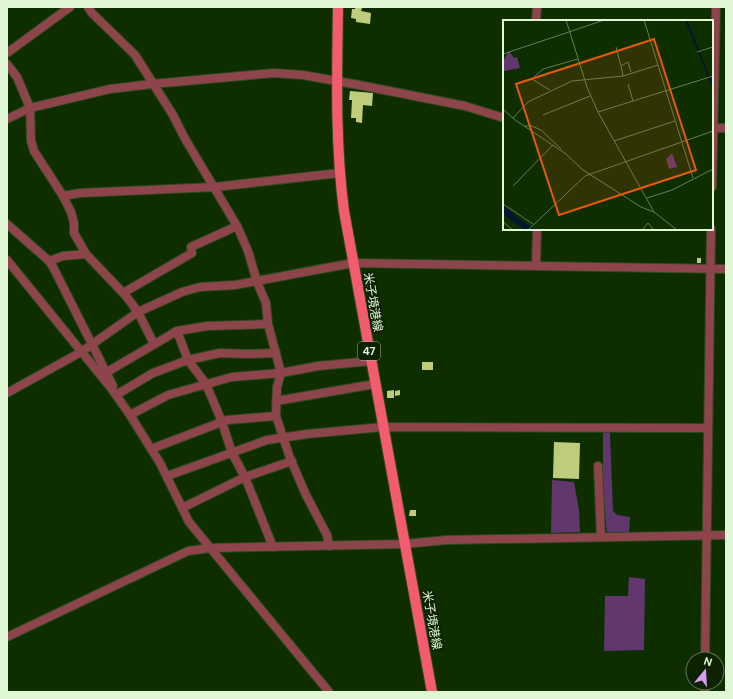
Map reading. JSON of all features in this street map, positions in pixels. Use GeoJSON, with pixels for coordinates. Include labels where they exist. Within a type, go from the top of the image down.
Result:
{"type":"FeatureCollection","features":[{"type":"Feature","properties":{"kind":"main road","name":"米子境港線"},"geometry":{"type":"LineString","coordinates":[[338,7],[337,81],[339,173],[353,263],[432,692]]}},
{"type":"Feature","properties":{"kind":"street"},"geometry":{"type":"LineString","coordinates":[[7,53],[40,31],[53,18],[69,7]]}},
{"type":"Feature","properties":{"kind":"street"},"geometry":{"type":"LineString","coordinates":[[88,7],[92,13],[135,55],[152,84],[174,115],[184,137],[238,226],[248,251],[257,282],[266,303],[268,324],[281,373],[276,401],[276,416],[306,495],[327,535],[329,546]]}},
{"type":"Feature","properties":{"kind":"street"},"geometry":{"type":"LineString","coordinates":[[536,20],[537,7]]}},
{"type":"Feature","properties":{"kind":"street"},"geometry":{"type":"LineString","coordinates":[[716,7],[713,128],[726,128]]}},
{"type":"Feature","properties":{"kind":"street"},"geometry":{"type":"LineString","coordinates":[[7,64],[20,83],[30,108],[31,141],[34,151],[63,196],[71,212],[74,223],[74,233],[86,254],[123,293],[138,312],[154,344]]}},
{"type":"Feature","properties":{"kind":"street"},"geometry":{"type":"LineString","coordinates":[[7,119],[30,108],[110,89],[274,74],[303,75],[337,81],[465,106],[503,118]]}},
{"type":"Feature","properties":{"kind":"street"},"geometry":{"type":"LineString","coordinates":[[63,196],[80,193],[215,187],[339,173]]}},
{"type":"Feature","properties":{"kind":"street"},"geometry":{"type":"LineString","coordinates":[[7,224],[49,261],[114,386],[113,392]]}},
{"type":"Feature","properties":{"kind":"street"},"geometry":{"type":"LineString","coordinates":[[123,293],[192,253],[190,247],[238,226]]}},
{"type":"Feature","properties":{"kind":"street"},"geometry":{"type":"LineString","coordinates":[[536,266],[537,230]]}},
{"type":"Feature","properties":{"kind":"street"},"geometry":{"type":"LineString","coordinates":[[705,651],[711,230]]}},
{"type":"Feature","properties":{"kind":"street"},"geometry":{"type":"LineString","coordinates":[[49,261],[63,256],[86,254]]}},
{"type":"Feature","properties":{"kind":"street"},"geometry":{"type":"LineString","coordinates":[[7,260],[130,415],[167,476],[189,522],[329,692]]}},
{"type":"Feature","properties":{"kind":"street"},"geometry":{"type":"LineString","coordinates":[[7,393],[81,352],[138,312],[182,292],[194,289],[257,282],[353,263],[726,269]]}},
{"type":"Feature","properties":{"kind":"street"},"geometry":{"type":"LineString","coordinates":[[107,372],[177,331],[207,326],[268,324]]}},
{"type":"Feature","properties":{"kind":"street"},"geometry":{"type":"LineString","coordinates":[[177,331],[188,360],[206,384],[222,422],[232,453],[245,477],[273,547]]}},
{"type":"Feature","properties":{"kind":"street"},"geometry":{"type":"LineString","coordinates":[[113,392],[152,373],[188,360],[220,353],[276,353]]}},
{"type":"Feature","properties":{"kind":"street"},"geometry":{"type":"LineString","coordinates":[[130,415],[168,395],[232,377],[281,373],[318,366],[371,361]]}},
{"type":"Feature","properties":{"kind":"street"},"geometry":{"type":"LineString","coordinates":[[276,401],[375,384]]}},
{"type":"Feature","properties":{"kind":"street"},"geometry":{"type":"LineString","coordinates":[[151,449],[222,422],[276,416]]}},
{"type":"Feature","properties":{"kind":"street"},"geometry":{"type":"LineString","coordinates":[[167,476],[267,440],[383,427],[708,428]]}},
{"type":"Feature","properties":{"kind":"street"},"geometry":{"type":"LineString","coordinates":[[182,508],[245,477],[292,461]]}},
{"type":"Feature","properties":{"kind":"street"},"geometry":{"type":"LineString","coordinates":[[598,466],[601,538]]}},
{"type":"Feature","properties":{"kind":"street"},"geometry":{"type":"LineString","coordinates":[[7,637],[188,551],[210,548],[405,544],[446,540],[726,535]]}},
{"type":"Feature","properties":{"kind":"shaded area"},"geometry":{"type":"Polygon","coordinates":[[[610,431],[613,511],[617,515],[630,517],[629,533],[607,534],[603,491],[603,432],[610,431]]]}},
{"type":"Feature","properties":{"kind":"shaded area"},"geometry":{"type":"Polygon","coordinates":[[[552,480],[574,482],[579,510],[580,532],[551,533],[552,480]]]}},
{"type":"Feature","properties":{"kind":"shaded area"},"geometry":{"type":"Polygon","coordinates":[[[629,577],[645,579],[644,650],[604,651],[605,596],[628,596],[629,577]]]}},
{"type":"Feature","properties":{"kind":"building"},"geometry":{"type":"Polygon","coordinates":[[[355,7],[362,8],[361,11],[371,13],[370,24],[356,22],[356,19],[351,18],[352,9],[355,9],[355,7]]]}},
{"type":"Feature","properties":{"kind":"building"},"geometry":{"type":"Polygon","coordinates":[[[350,91],[373,93],[372,106],[363,105],[362,123],[356,122],[356,118],[351,118],[352,100],[349,100],[350,91]]]}},
{"type":"Feature","properties":{"kind":"building"},"geometry":{"type":"Polygon","coordinates":[[[697,258],[701,258],[701,263],[697,263],[697,258]]]}},
{"type":"Feature","properties":{"kind":"building"},"geometry":{"type":"Polygon","coordinates":[[[373,281],[374,289],[366,290],[365,284],[373,281]]]}},
{"type":"Feature","properties":{"kind":"building"},"geometry":{"type":"Polygon","coordinates":[[[422,362],[433,362],[433,370],[422,370],[422,362]]]}},
{"type":"Feature","properties":{"kind":"building"},"geometry":{"type":"Polygon","coordinates":[[[394,390],[394,398],[387,398],[387,391],[394,390]]]}},
{"type":"Feature","properties":{"kind":"building"},"geometry":{"type":"Polygon","coordinates":[[[400,390],[400,395],[395,396],[395,391],[400,390]]]}},
{"type":"Feature","properties":{"kind":"building"},"geometry":{"type":"Polygon","coordinates":[[[554,442],[580,443],[579,479],[553,478],[554,442]]]}},
{"type":"Feature","properties":{"kind":"building"},"geometry":{"type":"Polygon","coordinates":[[[410,510],[416,510],[416,516],[409,516],[410,510]]]}}]}
